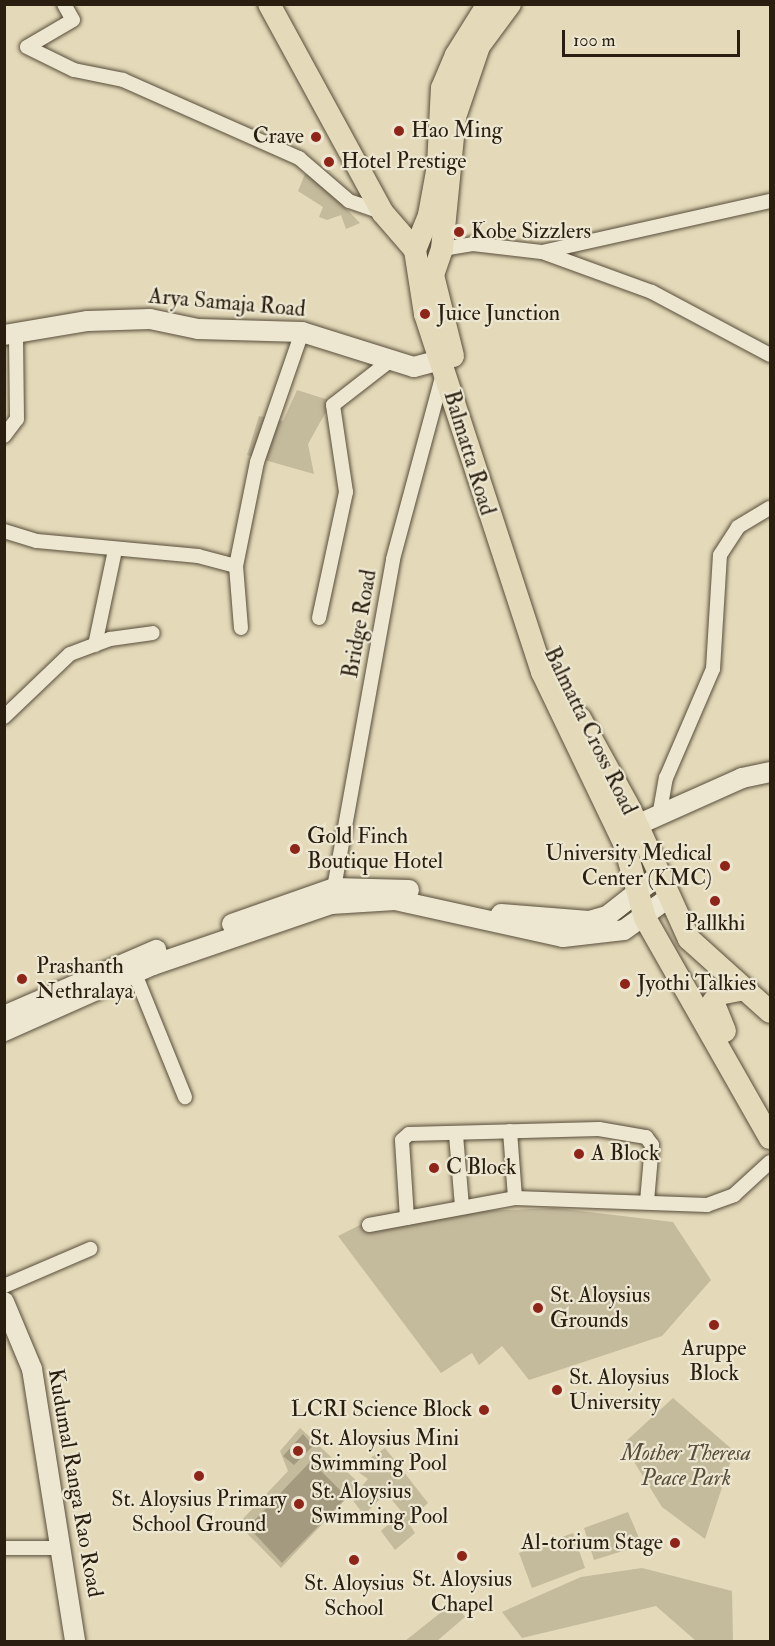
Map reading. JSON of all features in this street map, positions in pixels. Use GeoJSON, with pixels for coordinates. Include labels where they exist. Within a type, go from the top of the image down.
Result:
{"type":"FeatureCollection","features":[{"type":"Feature","properties":{"kind":"main road"},"geometry":{"type":"LineString","coordinates":[[269,4],[383,213],[415,250]]}},
{"type":"Feature","properties":{"kind":"main road"},"geometry":{"type":"LineString","coordinates":[[415,250],[429,215],[438,166],[442,88],[488,4]]}},
{"type":"Feature","properties":{"kind":"main road","name":"Balmatta Cross Road"},"geometry":{"type":"LineString","coordinates":[[510,4],[479,46],[465,77],[455,117],[442,245],[433,275],[522,573],[550,655],[637,825],[667,899],[689,939],[771,1011]]}},
{"type":"Feature","properties":{"kind":"main road"},"geometry":{"type":"LineString","coordinates":[[415,250],[442,245]]}},
{"type":"Feature","properties":{"kind":"main road","name":"Balmatta Road"},"geometry":{"type":"LineString","coordinates":[[415,250],[424,314],[534,650],[624,843],[645,918],[771,1138]]}},
{"type":"Feature","properties":{"kind":"main road","name":"Arya Samaja Road"},"geometry":{"type":"LineString","coordinates":[[10,334],[88,321],[150,319],[198,329],[302,332],[414,367],[442,366]]}},
{"type":"Feature","properties":{"kind":"main road"},"geometry":{"type":"LineString","coordinates":[[637,825],[660,811],[742,778],[771,772]]}},
{"type":"Feature","properties":{"kind":"main road"},"geometry":{"type":"LineString","coordinates":[[4,1016],[156,951],[334,888],[401,888],[518,918],[589,921],[608,916],[637,888],[658,876]]}},
{"type":"Feature","properties":{"kind":"main road"},"geometry":{"type":"LineString","coordinates":[[4,1031],[135,974],[331,904],[395,900],[563,937],[624,930],[645,918],[667,899]]}},
{"type":"Feature","properties":{"kind":"main road"},"geometry":{"type":"LineString","coordinates":[[745,989],[719,994],[713,1008],[754,1080],[758,1114]]}},
{"type":"Feature","properties":{"kind":"main road","name":"Kudumal Ranga Rao Road"},"geometry":{"type":"LineString","coordinates":[[4,1302],[32,1369],[80,1640]]}},
{"type":"Feature","properties":{"kind":"street"},"geometry":{"type":"LineString","coordinates":[[64,4],[73,20],[27,47],[74,70],[123,80],[299,158],[349,201],[383,213]]}},
{"type":"Feature","properties":{"kind":"street"},"geometry":{"type":"LineString","coordinates":[[542,252],[771,201]]}},
{"type":"Feature","properties":{"kind":"street"},"geometry":{"type":"LineString","coordinates":[[442,245],[473,244],[542,252],[652,292],[771,356]]}},
{"type":"Feature","properties":{"kind":"street"},"geometry":{"type":"LineString","coordinates":[[241,628],[236,566],[257,462],[302,332]]}},
{"type":"Feature","properties":{"kind":"street"},"geometry":{"type":"LineString","coordinates":[[4,436],[17,419],[10,334]]}},
{"type":"Feature","properties":{"kind":"street"},"geometry":{"type":"LineString","coordinates":[[320,618],[346,492],[333,405],[392,359]]}},
{"type":"Feature","properties":{"kind":"street","name":"Bridge Road"},"geometry":{"type":"LineString","coordinates":[[334,888],[393,559],[442,366]]}},
{"type":"Feature","properties":{"kind":"street"},"geometry":{"type":"LineString","coordinates":[[660,811],[666,778],[713,669],[720,555],[738,527],[771,508]]}},
{"type":"Feature","properties":{"kind":"street"},"geometry":{"type":"LineString","coordinates":[[4,531],[115,550],[198,556],[236,566]]}},
{"type":"Feature","properties":{"kind":"street"},"geometry":{"type":"LineString","coordinates":[[95,645],[115,550]]}},
{"type":"Feature","properties":{"kind":"street"},"geometry":{"type":"LineString","coordinates":[[4,717],[70,654],[95,645],[153,633]]}},
{"type":"Feature","properties":{"kind":"street"},"geometry":{"type":"LineString","coordinates":[[135,974],[184,1097]]}},
{"type":"Feature","properties":{"kind":"street"},"geometry":{"type":"LineString","coordinates":[[407,1218],[402,1138],[510,1131],[599,1129],[649,1138],[647,1201]]}},
{"type":"Feature","properties":{"kind":"street"},"geometry":{"type":"LineString","coordinates":[[510,1131],[514,1198]]}},
{"type":"Feature","properties":{"kind":"street"},"geometry":{"type":"LineString","coordinates":[[456,1135],[462,1208]]}},
{"type":"Feature","properties":{"kind":"street"},"geometry":{"type":"LineString","coordinates":[[369,1225],[514,1198],[721,1201],[771,1162]]}},
{"type":"Feature","properties":{"kind":"street"},"geometry":{"type":"LineString","coordinates":[[4,1286],[90,1249]]}},
{"type":"Feature","properties":{"kind":"street"},"geometry":{"type":"LineString","coordinates":[[4,1548],[63,1548]]}},
{"type":"Feature","properties":{"kind":"green space"},"geometry":{"type":"Polygon","coordinates":[[[305,174],[319,180],[360,223],[346,229],[341,215],[327,220],[319,217],[323,207],[298,191],[305,174]]]}},
{"type":"Feature","properties":{"kind":"green space"},"geometry":{"type":"Polygon","coordinates":[[[297,390],[332,401],[308,444],[314,474],[247,455],[259,416],[283,421],[297,390]]]}},
{"type":"Feature","properties":{"kind":"green space","name":"St. Aloysius Grounds"},"geometry":{"type":"Polygon","coordinates":[[[555,1208],[673,1222],[711,1280],[662,1336],[529,1380],[502,1346],[479,1365],[472,1353],[441,1373],[338,1236],[380,1215],[555,1208]]]}},
{"type":"Feature","properties":{"kind":"green space","name":"Mother Theresa Peace Park"},"geometry":{"type":"Polygon","coordinates":[[[673,1398],[734,1451],[705,1539],[662,1507],[623,1444],[673,1398]]]}},
{"type":"Feature","properties":{"kind":"green space","name":"St. Aloysius Swimming Pool"},"geometry":{"type":"Polygon","coordinates":[[[300,1428],[360,1484],[281,1568],[238,1524],[288,1471],[280,1451],[300,1428]]]}},
{"type":"Feature","properties":{"kind":"green space"},"geometry":{"type":"Polygon","coordinates":[[[385,1448],[428,1503],[408,1522],[415,1533],[395,1550],[381,1531],[402,1512],[386,1493],[364,1515],[351,1498],[368,1479],[354,1469],[385,1448]]]}},
{"type":"Feature","properties":{"kind":"green space"},"geometry":{"type":"Polygon","coordinates":[[[628,1512],[642,1545],[594,1560],[584,1528],[628,1512]]]}},
{"type":"Feature","properties":{"kind":"green space"},"geometry":{"type":"Polygon","coordinates":[[[573,1533],[585,1568],[532,1588],[519,1553],[573,1533]]]}},
{"type":"Feature","properties":{"kind":"green space"},"geometry":{"type":"Polygon","coordinates":[[[642,1568],[732,1591],[733,1641],[696,1641],[656,1606],[522,1638],[502,1612],[581,1577],[642,1568]]]}},
{"type":"Feature","properties":{"kind":"green space"},"geometry":{"type":"Polygon","coordinates":[[[454,1602],[465,1617],[437,1641],[405,1641],[454,1602]]]}},
{"type":"Feature","properties":{"kind":"shaded area","name":"St. Aloysius Mini Swimming Pool"},"geometry":{"type":"Polygon","coordinates":[[[303,1434],[313,1446],[294,1465],[283,1456],[303,1434]]]}},
{"type":"Feature","properties":{"kind":"shaded area","name":"St. Aloysius Swimming Pool"},"geometry":{"type":"Polygon","coordinates":[[[311,1461],[347,1497],[282,1563],[248,1527],[311,1461]]]}},
{"type":"Feature","properties":{"kind":"place","name":"Hao Ming"},"geometry":{"type":"Point","coordinates":[399,131]}},
{"type":"Feature","properties":{"kind":"place","name":"Crave"},"geometry":{"type":"Point","coordinates":[316,137]}},
{"type":"Feature","properties":{"kind":"place","name":"Hotel Prestige"},"geometry":{"type":"Point","coordinates":[329,162]}},
{"type":"Feature","properties":{"kind":"place","name":"Kobe Sizzlers"},"geometry":{"type":"Point","coordinates":[459,232]}},
{"type":"Feature","properties":{"kind":"place","name":"Juice Junction"},"geometry":{"type":"Point","coordinates":[425,314]}},
{"type":"Feature","properties":{"kind":"place","name":"Gold Finch Boutique Hotel"},"geometry":{"type":"Point","coordinates":[295,849]}},
{"type":"Feature","properties":{"kind":"place","name":"University Medical Center (KMC)"},"geometry":{"type":"Point","coordinates":[725,866]}},
{"type":"Feature","properties":{"kind":"place","name":"Pallkhi"},"geometry":{"type":"Point","coordinates":[715,901]}},
{"type":"Feature","properties":{"kind":"place","name":"Prashanth Nethralaya"},"geometry":{"type":"Point","coordinates":[22,979]}},
{"type":"Feature","properties":{"kind":"place","name":"Jyothi Talkies"},"geometry":{"type":"Point","coordinates":[625,984]}},
{"type":"Feature","properties":{"kind":"place","name":"A Block"},"geometry":{"type":"Point","coordinates":[579,1154]}},
{"type":"Feature","properties":{"kind":"place","name":"C Block"},"geometry":{"type":"Point","coordinates":[434,1168]}},
{"type":"Feature","properties":{"kind":"place","name":"St. Aloysius Grounds"},"geometry":{"type":"Point","coordinates":[538,1308]}},
{"type":"Feature","properties":{"kind":"place","name":"Aruppe Block"},"geometry":{"type":"Point","coordinates":[714,1325]}},
{"type":"Feature","properties":{"kind":"place","name":"St. Aloysius University"},"geometry":{"type":"Point","coordinates":[557,1390]}},
{"type":"Feature","properties":{"kind":"place","name":"LCRI Science Block"},"geometry":{"type":"Point","coordinates":[484,1410]}},
{"type":"Feature","properties":{"kind":"place","name":"St. Aloysius Mini Swimming Pool"},"geometry":{"type":"Point","coordinates":[298,1451]}},
{"type":"Feature","properties":{"kind":"place","name":"St. Aloysius Primary School Ground"},"geometry":{"type":"Point","coordinates":[199,1476]}},
{"type":"Feature","properties":{"kind":"place","name":"St. Aloysius Swimming Pool"},"geometry":{"type":"Point","coordinates":[299,1504]}},
{"type":"Feature","properties":{"kind":"place","name":"Al-torium Stage"},"geometry":{"type":"Point","coordinates":[675,1543]}},
{"type":"Feature","properties":{"kind":"place","name":"St. Aloysius Chapel"},"geometry":{"type":"Point","coordinates":[462,1556]}},
{"type":"Feature","properties":{"kind":"place","name":"St. Aloysius School"},"geometry":{"type":"Point","coordinates":[354,1560]}}]}
